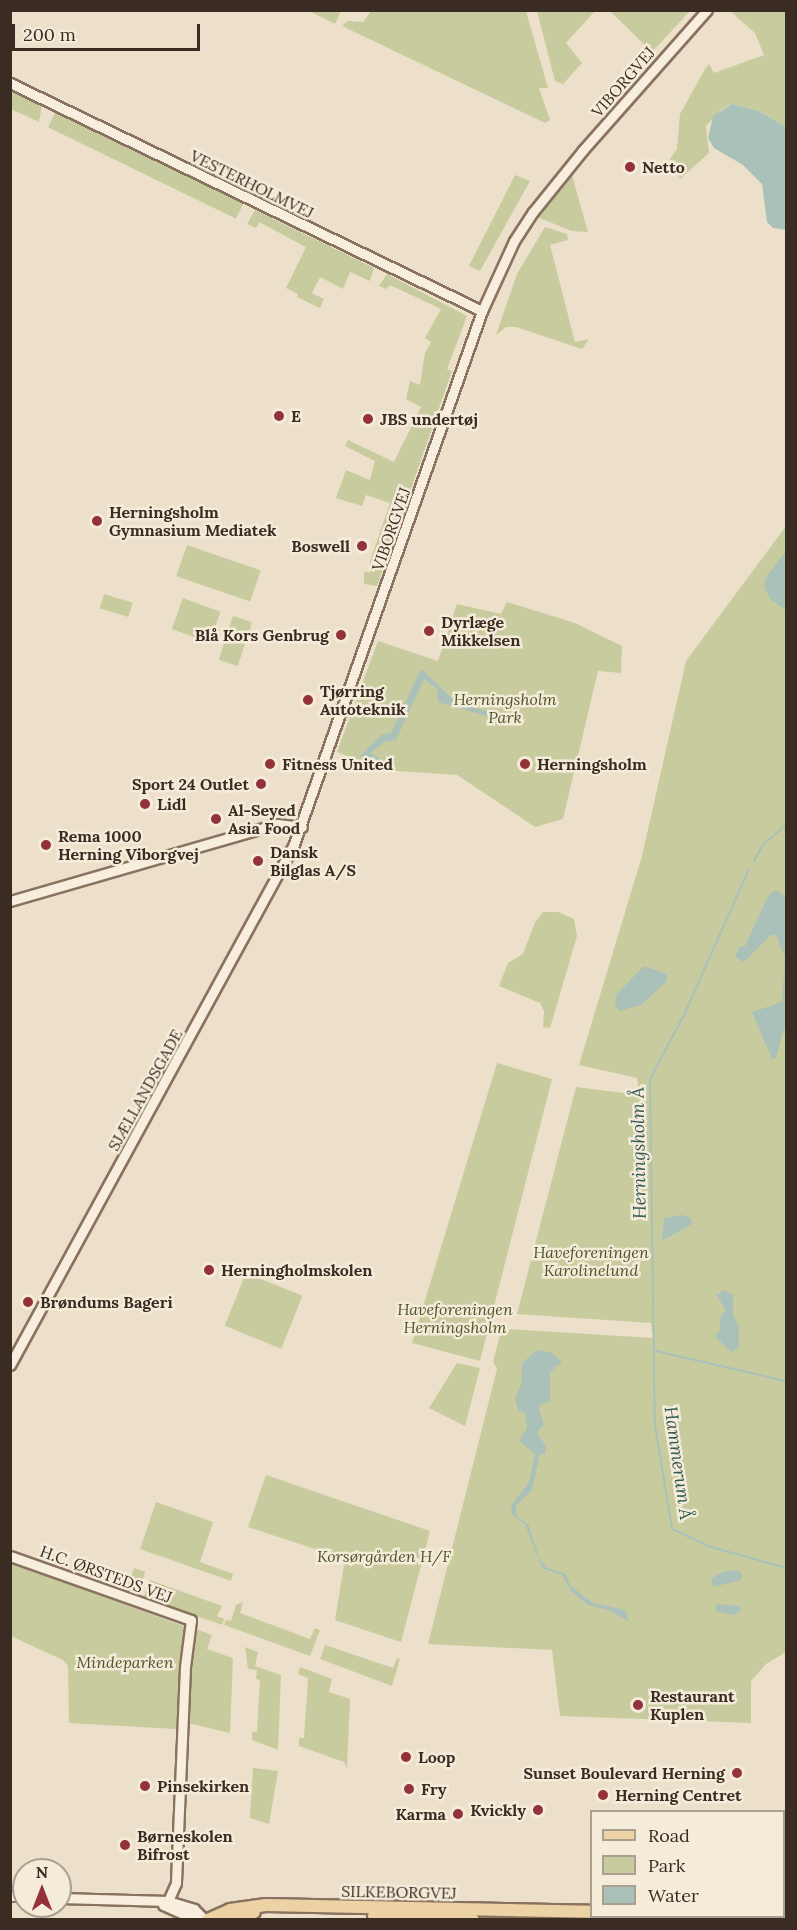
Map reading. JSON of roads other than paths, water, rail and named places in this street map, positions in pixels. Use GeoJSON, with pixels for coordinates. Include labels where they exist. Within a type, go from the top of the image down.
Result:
{"type":"FeatureCollection","features":[{"type":"Feature","properties":{"kind":"main road","name":"SILKEBORGVEJ"},"geometry":{"type":"LineString","coordinates":[[203,1918],[232,1904],[590,1912]]}},
{"type":"Feature","properties":{"kind":"main road","name":"SILKEBORGVEJ"},"geometry":{"type":"LineString","coordinates":[[230,1920],[260,1911],[473,1920]]}},
{"type":"Feature","properties":{"kind":"main road"},"geometry":{"type":"LineString","coordinates":[[719,1918],[770,1920]]}},
{"type":"Feature","properties":{"kind":"street","name":"VIBORGVEJ"},"geometry":{"type":"LineString","coordinates":[[302,827],[482,311],[533,212],[707,10]]}},
{"type":"Feature","properties":{"kind":"street","name":"VESTERHOLMVEJ"},"geometry":{"type":"LineString","coordinates":[[10,83],[482,311]]}},
{"type":"Feature","properties":{"kind":"street"},"geometry":{"type":"LineString","coordinates":[[10,901],[277,824],[302,827]]}},
{"type":"Feature","properties":{"kind":"street","name":"SJÆLLANDSGADE"},"geometry":{"type":"LineString","coordinates":[[10,1365],[235,958],[302,827]]}},
{"type":"Feature","properties":{"kind":"street","name":"H.C. ØRSTEDS VEJ"},"geometry":{"type":"LineString","coordinates":[[10,1556],[191,1620],[186,1648],[176,1883]]}},
{"type":"Feature","properties":{"kind":"street"},"geometry":{"type":"LineString","coordinates":[[168,1901],[176,1883]]}},
{"type":"Feature","properties":{"kind":"street"},"geometry":{"type":"LineString","coordinates":[[176,1883],[186,1906]]}},
{"type":"Feature","properties":{"kind":"street"},"geometry":{"type":"LineString","coordinates":[[72,1899],[168,1901],[186,1906],[203,1918]]}},
{"type":"Feature","properties":{"kind":"street"},"geometry":{"type":"LineString","coordinates":[[140,1902],[174,1908],[203,1918]]}},
{"type":"Feature","properties":{"kind":"water"},"geometry":{"type":"Polygon","coordinates":[[[732,104],[759,111],[786,127],[786,230],[773,228],[767,222],[762,184],[743,165],[714,148],[708,138],[713,116],[732,104]]]}},
{"type":"Feature","properties":{"kind":"water"},"geometry":{"type":"Polygon","coordinates":[[[786,551],[786,610],[771,600],[764,587],[765,579],[786,551]]]}},
{"type":"Feature","properties":{"kind":"water"},"geometry":{"type":"Polygon","coordinates":[[[421,669],[456,702],[508,718],[507,722],[438,702],[437,689],[424,679],[396,740],[384,742],[370,753],[397,769],[360,756],[381,735],[391,733],[421,669]]]}},
{"type":"Feature","properties":{"kind":"water"},"geometry":{"type":"Polygon","coordinates":[[[775,890],[786,897],[786,1022],[776,1058],[772,1059],[752,1012],[782,1002],[785,958],[776,935],[771,935],[744,962],[735,957],[740,946],[745,946],[768,896],[775,890]]]}},
{"type":"Feature","properties":{"kind":"water"},"geometry":{"type":"Polygon","coordinates":[[[644,966],[667,974],[667,981],[641,1005],[619,1011],[615,1005],[617,994],[644,966]]]}},
{"type":"Feature","properties":{"kind":"water"},"geometry":{"type":"Polygon","coordinates":[[[682,1215],[691,1218],[692,1224],[662,1241],[664,1218],[682,1215]]]}},
{"type":"Feature","properties":{"kind":"water"},"geometry":{"type":"Polygon","coordinates":[[[724,1290],[733,1295],[733,1315],[739,1327],[739,1347],[731,1352],[715,1336],[721,1330],[719,1318],[726,1310],[716,1295],[724,1290]]]}},
{"type":"Feature","properties":{"kind":"water"},"geometry":{"type":"Polygon","coordinates":[[[537,1350],[552,1353],[562,1362],[550,1372],[550,1401],[538,1406],[544,1424],[537,1433],[546,1446],[545,1454],[540,1454],[532,1490],[516,1506],[516,1516],[528,1524],[540,1560],[548,1568],[566,1574],[570,1585],[593,1603],[625,1610],[629,1622],[609,1610],[588,1605],[571,1591],[562,1575],[542,1568],[525,1524],[512,1515],[511,1506],[529,1482],[535,1454],[519,1441],[527,1428],[525,1413],[518,1410],[515,1398],[521,1385],[522,1363],[537,1350]]]}},
{"type":"Feature","properties":{"kind":"water"},"geometry":{"type":"Polygon","coordinates":[[[736,1570],[742,1573],[741,1580],[713,1587],[711,1579],[722,1572],[736,1570]]]}},
{"type":"Feature","properties":{"kind":"water"},"geometry":{"type":"Polygon","coordinates":[[[717,1604],[740,1606],[741,1611],[734,1615],[716,1611],[717,1604]]]}},
{"type":"Feature","properties":{"kind":"waterway","name":"Herningsholm Å"},"geometry":{"type":"LineString","coordinates":[[754,861],[763,845],[786,825]]}},
{"type":"Feature","properties":{"kind":"waterway","name":"Herningsholm Å"},"geometry":{"type":"LineString","coordinates":[[749,869],[683,1017],[650,1079],[655,1425],[672,1529],[711,1547],[786,1568]]}},
{"type":"Feature","properties":{"kind":"waterway"},"geometry":{"type":"LineString","coordinates":[[656,1351],[786,1381]]}},
{"type":"Feature","properties":{"kind":"place","name":"Netto"},"geometry":{"type":"Point","coordinates":[630,167]}},
{"type":"Feature","properties":{"kind":"place","name":"E"},"geometry":{"type":"Point","coordinates":[279,416]}},
{"type":"Feature","properties":{"kind":"place","name":"JBS undertøj"},"geometry":{"type":"Point","coordinates":[368,419]}},
{"type":"Feature","properties":{"kind":"place","name":"Herningsholm Gymnasium Mediatek"},"geometry":{"type":"Point","coordinates":[97,521]}},
{"type":"Feature","properties":{"kind":"place","name":"Boswell"},"geometry":{"type":"Point","coordinates":[362,546]}},
{"type":"Feature","properties":{"kind":"place","name":"Dyrlæge Mikkelsen"},"geometry":{"type":"Point","coordinates":[429,631]}},
{"type":"Feature","properties":{"kind":"place","name":"Blå Kors Genbrug"},"geometry":{"type":"Point","coordinates":[341,635]}},
{"type":"Feature","properties":{"kind":"place","name":"Tjørring Autoteknik"},"geometry":{"type":"Point","coordinates":[308,700]}},
{"type":"Feature","properties":{"kind":"place","name":"Fitness United"},"geometry":{"type":"Point","coordinates":[270,764]}},
{"type":"Feature","properties":{"kind":"place","name":"Herningsholm"},"geometry":{"type":"Point","coordinates":[525,764]}},
{"type":"Feature","properties":{"kind":"place","name":"Sport 24 Outlet"},"geometry":{"type":"Point","coordinates":[261,784]}},
{"type":"Feature","properties":{"kind":"place","name":"Lidl"},"geometry":{"type":"Point","coordinates":[145,804]}},
{"type":"Feature","properties":{"kind":"place","name":"Al-Seyed Asia Food"},"geometry":{"type":"Point","coordinates":[216,819]}},
{"type":"Feature","properties":{"kind":"place","name":"Rema 1000 Herning Viborgvej"},"geometry":{"type":"Point","coordinates":[46,845]}},
{"type":"Feature","properties":{"kind":"place","name":"Dansk Bilglas A/S"},"geometry":{"type":"Point","coordinates":[258,861]}},
{"type":"Feature","properties":{"kind":"place","name":"Herningholmskolen"},"geometry":{"type":"Point","coordinates":[209,1270]}},
{"type":"Feature","properties":{"kind":"place","name":"Brøndums Bageri"},"geometry":{"type":"Point","coordinates":[28,1302]}},
{"type":"Feature","properties":{"kind":"place","name":"Restaurant Kuplen"},"geometry":{"type":"Point","coordinates":[638,1705]}},
{"type":"Feature","properties":{"kind":"place","name":"Loop"},"geometry":{"type":"Point","coordinates":[406,1757]}},
{"type":"Feature","properties":{"kind":"place","name":"Sunset Boulevard Herning"},"geometry":{"type":"Point","coordinates":[737,1773]}},
{"type":"Feature","properties":{"kind":"place","name":"Pinsekirken"},"geometry":{"type":"Point","coordinates":[145,1786]}},
{"type":"Feature","properties":{"kind":"place","name":"Fry"},"geometry":{"type":"Point","coordinates":[409,1789]}},
{"type":"Feature","properties":{"kind":"place","name":"Herning Centret"},"geometry":{"type":"Point","coordinates":[603,1795]}},
{"type":"Feature","properties":{"kind":"place","name":"Kvickly"},"geometry":{"type":"Point","coordinates":[538,1810]}},
{"type":"Feature","properties":{"kind":"place","name":"Karma"},"geometry":{"type":"Point","coordinates":[458,1814]}},
{"type":"Feature","properties":{"kind":"place","name":"Børneskolen Bifrost"},"geometry":{"type":"Point","coordinates":[125,1845]}},
{"type":"Feature","properties":{"kind":"park label","name":"Herningsholm Park"},"geometry":{"type":"Point","coordinates":[505,708]}},
{"type":"Feature","properties":{"kind":"park label","name":"Haveforeningen Karolinelund"},"geometry":{"type":"Point","coordinates":[591,1261]}},
{"type":"Feature","properties":{"kind":"park label","name":"Haveforeningen Herningsholm"},"geometry":{"type":"Point","coordinates":[455,1318]}},
{"type":"Feature","properties":{"kind":"park label","name":"Korsørgården H/F"},"geometry":{"type":"Point","coordinates":[384,1556]}},
{"type":"Feature","properties":{"kind":"park label","name":"Mindeparken"},"geometry":{"type":"Point","coordinates":[125,1662]}},
{"type":"Feature","properties":{"kind":"water label","name":"Hammerum Å"},"geometry":{"type":"Point","coordinates":[678,1463]}}]}
